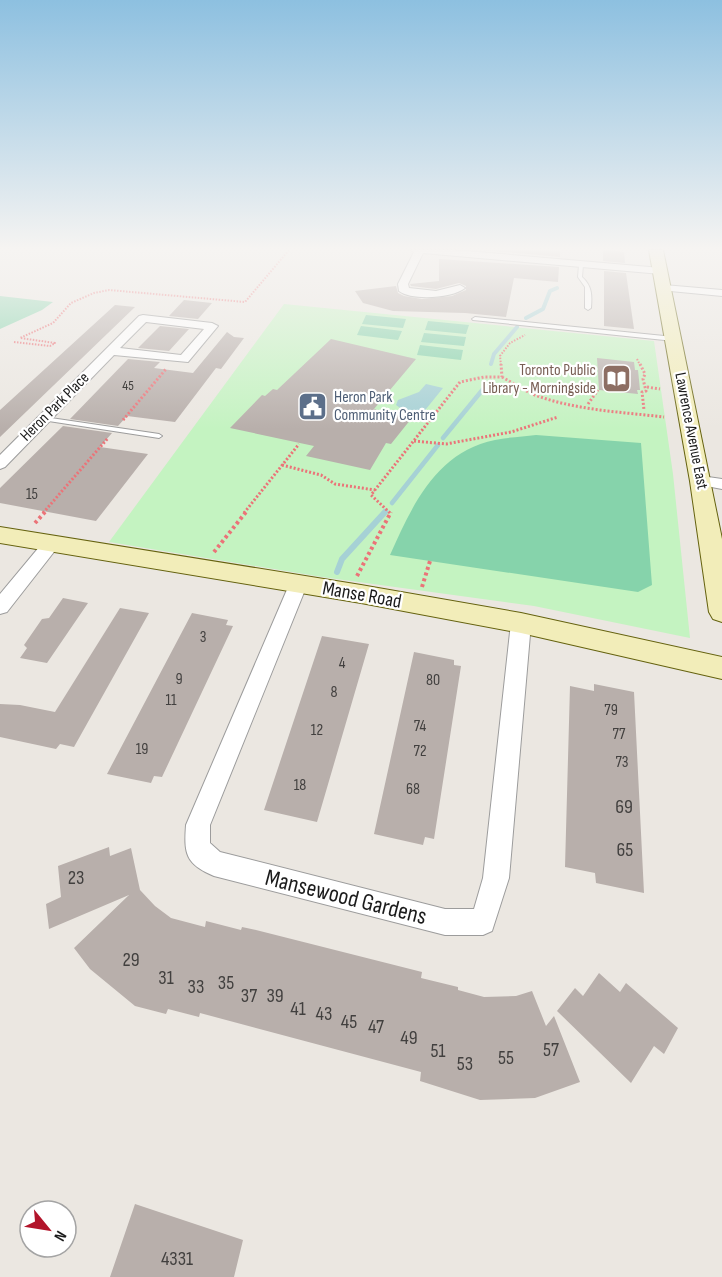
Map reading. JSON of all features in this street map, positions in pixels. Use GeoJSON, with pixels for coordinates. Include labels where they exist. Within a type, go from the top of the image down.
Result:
{"type":"FeatureCollection","features":[{"type":"Feature","properties":{"kind":"main road","name":"Lawrence Avenue East"},"geometry":{"type":"LineString","coordinates":[[668,310],[701,481],[722,612]]}},
{"type":"Feature","properties":{"kind":"main road","name":"Manse Road"},"geometry":{"type":"LineString","coordinates":[[0,535],[521,623],[722,668]]}},
{"type":"Feature","properties":{"kind":"street","name":"Heron Park Place"},"geometry":{"type":"LineString","coordinates":[[0,464],[143,318],[212,326],[184,359],[111,351]]}},
{"type":"Feature","properties":{"kind":"street"},"geometry":{"type":"LineString","coordinates":[[701,481],[722,484]]}},
{"type":"Feature","properties":{"kind":"street"},"geometry":{"type":"LineString","coordinates":[[0,607],[51,544]]}},
{"type":"Feature","properties":{"kind":"street","name":"Mansewood Gardens"},"geometry":{"type":"LineString","coordinates":[[298,585],[198,825],[197,849],[214,863],[446,922],[483,922],[496,878],[521,623]]}},
{"type":"Feature","properties":{"kind":"lane"},"geometry":{"type":"LineString","coordinates":[[476,319],[674,339]]}},
{"type":"Feature","properties":{"kind":"lane"},"geometry":{"type":"LineString","coordinates":[[44,419],[159,436]]}},
{"type":"Feature","properties":{"kind":"path"},"geometry":{"type":"LineString","coordinates":[[14,342],[50,346],[55,343],[20,338],[53,323],[65,310]]}},
{"type":"Feature","properties":{"kind":"path"},"geometry":{"type":"LineString","coordinates":[[502,377],[500,356],[510,343],[529,334]]}},
{"type":"Feature","properties":{"kind":"path"},"geometry":{"type":"LineString","coordinates":[[637,359],[645,374],[643,379],[646,391],[642,392],[644,410]]}},
{"type":"Feature","properties":{"kind":"path"},"geometry":{"type":"LineString","coordinates":[[355,580],[391,512],[371,495],[460,382],[474,378],[502,377],[542,397],[574,406],[664,417]]}},
{"type":"Feature","properties":{"kind":"path"},"geometry":{"type":"LineString","coordinates":[[646,387],[660,389]]}},
{"type":"Feature","properties":{"kind":"path"},"geometry":{"type":"LineString","coordinates":[[588,404],[598,390]]}},
{"type":"Feature","properties":{"kind":"path"},"geometry":{"type":"LineString","coordinates":[[414,441],[446,444],[511,432],[558,417]]}},
{"type":"Feature","properties":{"kind":"path"},"geometry":{"type":"LineString","coordinates":[[213,554],[299,444]]}},
{"type":"Feature","properties":{"kind":"path"},"geometry":{"type":"LineString","coordinates":[[282,465],[321,475],[335,484],[376,490]]}},
{"type":"Feature","properties":{"kind":"path"},"geometry":{"type":"LineString","coordinates":[[421,590],[430,561]]}},
{"type":"Feature","properties":{"kind":"green space"},"geometry":{"type":"Polygon","coordinates":[[[0,310],[43,310],[42,310],[0,329],[0,310]]]}},
{"type":"Feature","properties":{"kind":"green space"},"geometry":{"type":"Polygon","coordinates":[[[280,310],[340,310],[654,341],[673,474],[690,638],[534,606],[322,577],[109,542],[280,310]]]}},
{"type":"Feature","properties":{"kind":"green space"},"geometry":{"type":"Polygon","coordinates":[[[366,315],[406,319],[403,328],[362,324],[366,315]]]}},
{"type":"Feature","properties":{"kind":"green space"},"geometry":{"type":"Polygon","coordinates":[[[428,321],[469,325],[466,334],[425,330],[428,321]]]}},
{"type":"Feature","properties":{"kind":"green space"},"geometry":{"type":"Polygon","coordinates":[[[361,326],[402,331],[398,340],[357,335],[361,326]]]}},
{"type":"Feature","properties":{"kind":"green space"},"geometry":{"type":"Polygon","coordinates":[[[424,333],[466,337],[464,346],[421,342],[424,333]]]}},
{"type":"Feature","properties":{"kind":"green space"},"geometry":{"type":"Polygon","coordinates":[[[420,345],[463,350],[461,360],[417,355],[420,345]]]}},
{"type":"Feature","properties":{"kind":"green space"},"geometry":{"type":"Polygon","coordinates":[[[536,435],[641,443],[652,585],[638,592],[390,555],[417,500],[442,469],[457,456],[474,446],[495,440],[536,435]]]}},
{"type":"Feature","properties":{"kind":"water"},"geometry":{"type":"Polygon","coordinates":[[[426,384],[443,388],[422,414],[403,410],[396,405],[398,400],[419,392],[426,384]]]}},
{"type":"Feature","properties":{"kind":"building"},"geometry":{"type":"Polygon","coordinates":[[[110,310],[132,310],[0,437],[0,410],[110,310]]]}},
{"type":"Feature","properties":{"kind":"building"},"geometry":{"type":"Polygon","coordinates":[[[175,310],[206,310],[198,319],[169,316],[175,310]]]}},
{"type":"Feature","properties":{"kind":"building"},"geometry":{"type":"Polygon","coordinates":[[[388,310],[508,310],[506,317],[465,313],[388,310]]]}},
{"type":"Feature","properties":{"kind":"building"},"geometry":{"type":"Polygon","coordinates":[[[604,310],[631,310],[634,329],[604,326],[604,310]]]}},
{"type":"Feature","properties":{"kind":"building"},"geometry":{"type":"Polygon","coordinates":[[[160,326],[189,329],[169,351],[138,348],[160,326]]]}},
{"type":"Feature","properties":{"kind":"building"},"geometry":{"type":"Polygon","coordinates":[[[227,332],[234,337],[244,338],[221,369],[216,368],[175,422],[127,416],[118,426],[70,419],[128,359],[160,362],[154,368],[193,373],[227,332]]]}},
{"type":"Feature","properties":{"kind":"building","name":"Heron Park Community Centre"},"geometry":{"type":"Polygon","coordinates":[[[331,339],[416,359],[374,409],[411,419],[391,444],[386,443],[370,470],[306,456],[314,446],[230,428],[262,395],[265,396],[273,389],[277,390],[331,339]]]}},
{"type":"Feature","properties":{"kind":"building","name":"Toronto Public Library - Morningside"},"geometry":{"type":"Polygon","coordinates":[[[597,358],[634,362],[635,370],[638,370],[640,390],[637,390],[638,394],[599,390],[597,358]]]}},
{"type":"Feature","properties":{"kind":"building"},"geometry":{"type":"Polygon","coordinates":[[[63,426],[112,433],[100,447],[148,454],[96,521],[0,503],[0,488],[63,426]]]}},
{"type":"Feature","properties":{"kind":"building"},"geometry":{"type":"Polygon","coordinates":[[[63,598],[88,603],[47,663],[20,658],[27,648],[24,645],[42,619],[49,618],[63,598]]]}},
{"type":"Feature","properties":{"kind":"building"},"geometry":{"type":"Polygon","coordinates":[[[120,608],[149,613],[74,747],[60,744],[56,749],[0,737],[0,704],[20,705],[55,712],[120,608]]]}},
{"type":"Feature","properties":{"kind":"building"},"geometry":{"type":"Polygon","coordinates":[[[192,613],[228,620],[226,625],[233,626],[162,777],[154,776],[151,783],[107,774],[192,613]]]}},
{"type":"Feature","properties":{"kind":"building"},"geometry":{"type":"Polygon","coordinates":[[[322,636],[369,644],[317,822],[264,810],[322,636]]]}},
{"type":"Feature","properties":{"kind":"building"},"geometry":{"type":"Polygon","coordinates":[[[414,652],[454,660],[454,665],[461,666],[434,839],[425,837],[423,845],[374,834],[414,652]]]}},
{"type":"Feature","properties":{"kind":"building"},"geometry":{"type":"Polygon","coordinates":[[[594,684],[634,692],[644,893],[596,883],[595,873],[565,867],[570,686],[594,691],[594,684]]]}},
{"type":"Feature","properties":{"kind":"building"},"geometry":{"type":"Polygon","coordinates":[[[109,847],[110,856],[131,848],[140,890],[155,906],[171,918],[205,927],[206,921],[241,930],[242,927],[256,930],[422,972],[421,978],[458,987],[458,990],[484,997],[516,996],[532,991],[546,1026],[554,1016],[580,1082],[535,1098],[480,1100],[420,1081],[421,1072],[200,1013],[199,1017],[168,1009],[166,1014],[135,1006],[90,969],[74,948],[129,895],[49,929],[46,904],[61,897],[58,866],[109,847]]]}},
{"type":"Feature","properties":{"kind":"building"},"geometry":{"type":"Polygon","coordinates":[[[599,973],[620,992],[626,983],[678,1028],[664,1054],[654,1046],[631,1083],[557,1011],[575,988],[583,996],[599,973]]]}},
{"type":"Feature","properties":{"kind":"building"},"geometry":{"type":"Polygon","coordinates":[[[135,1204],[243,1240],[234,1277],[110,1277],[135,1204]]]}},
{"type":"Feature","properties":{"kind":"waterway"},"geometry":{"type":"LineString","coordinates":[[526,318],[542,310]]}},
{"type":"Feature","properties":{"kind":"waterway"},"geometry":{"type":"LineString","coordinates":[[491,364],[494,354],[517,327]]}},
{"type":"Feature","properties":{"kind":"waterway"},"geometry":{"type":"LineString","coordinates":[[443,438],[484,388]]}},
{"type":"Feature","properties":{"kind":"waterway"},"geometry":{"type":"LineString","coordinates":[[392,503],[438,445]]}},
{"type":"Feature","properties":{"kind":"waterway"},"geometry":{"type":"LineString","coordinates":[[337,572],[342,559],[385,512]]}},
{"type":"Feature","properties":{"kind":"place","name":"Toronto Public Library - Morningside"},"geometry":{"type":"Point","coordinates":[617,379]}},
{"type":"Feature","properties":{"kind":"place","name":"Heron Park Community Centre"},"geometry":{"type":"Point","coordinates":[313,406]}}]}
